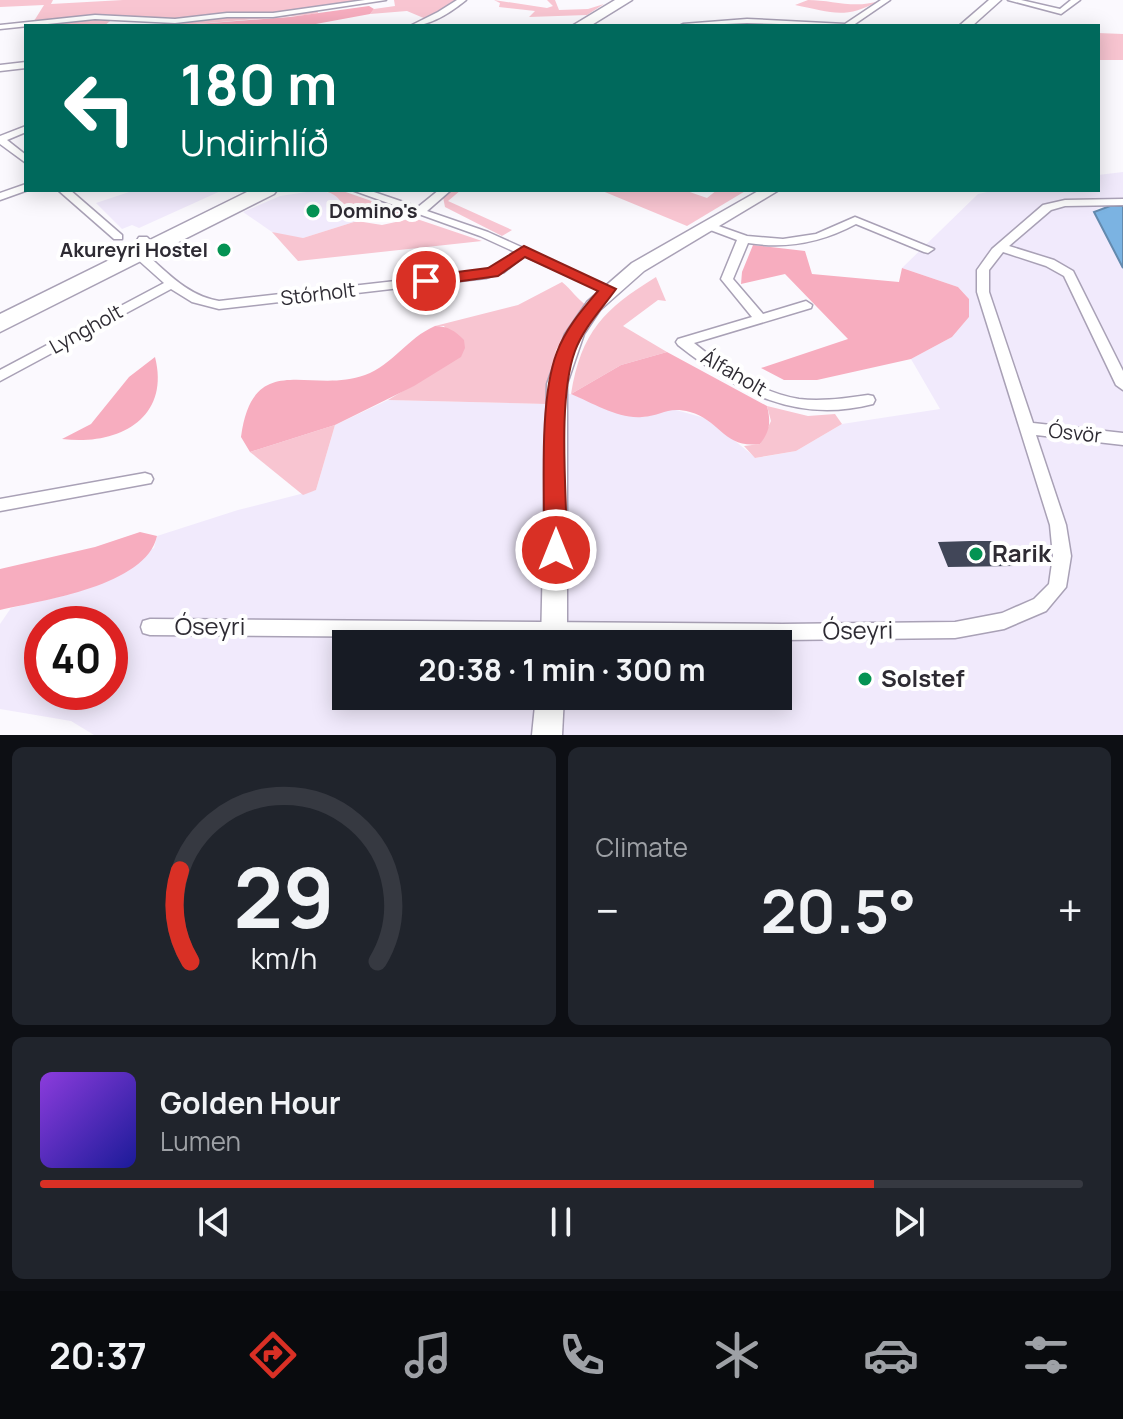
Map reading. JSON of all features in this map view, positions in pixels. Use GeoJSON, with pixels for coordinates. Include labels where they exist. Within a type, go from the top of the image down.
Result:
{"type":"FeatureCollection","features":[{"type":"Feature","properties":{"kind":"highway"},"geometry":{"type":"LineString","coordinates":[[583,24],[625,0]]}},
{"type":"Feature","properties":{"kind":"highway"},"geometry":{"type":"LineString","coordinates":[[0,324],[237,192]]}},
{"type":"Feature","properties":{"kind":"highway"},"geometry":{"type":"LineString","coordinates":[[0,309],[263,192]]}},
{"type":"Feature","properties":{"kind":"street"},"geometry":{"type":"LineString","coordinates":[[37,24],[95,17],[175,21],[227,15],[273,15],[382,0]]}},
{"type":"Feature","properties":{"kind":"street"},"geometry":{"type":"LineString","coordinates":[[418,24],[462,0]]}},
{"type":"Feature","properties":{"kind":"street"},"geometry":{"type":"LineString","coordinates":[[849,24],[886,0]]}},
{"type":"Feature","properties":{"kind":"street"},"geometry":{"type":"LineString","coordinates":[[967,24],[996,0]]}},
{"type":"Feature","properties":{"kind":"street"},"geometry":{"type":"LineString","coordinates":[[1012,0],[1061,12],[1076,0]]}},
{"type":"Feature","properties":{"kind":"street"},"geometry":{"type":"LineString","coordinates":[[709,24],[747,21],[806,24]]}},
{"type":"Feature","properties":{"kind":"street"},"geometry":{"type":"LineString","coordinates":[[0,27],[24,25]]}},
{"type":"Feature","properties":{"kind":"street"},"geometry":{"type":"LineString","coordinates":[[0,68],[24,65]]}},
{"type":"Feature","properties":{"kind":"street"},"geometry":{"type":"LineString","coordinates":[[0,139],[24,130]]}},
{"type":"Feature","properties":{"kind":"street"},"geometry":{"type":"LineString","coordinates":[[0,139],[24,158]]}},
{"type":"Feature","properties":{"kind":"street"},"geometry":{"type":"LineString","coordinates":[[0,197],[24,188]]}},
{"type":"Feature","properties":{"kind":"street"},"geometry":{"type":"LineString","coordinates":[[65,192],[118,237]]}},
{"type":"Feature","properties":{"kind":"street"},"geometry":{"type":"LineString","coordinates":[[364,192],[423,208]]}},
{"type":"Feature","properties":{"kind":"street"},"geometry":{"type":"LineString","coordinates":[[391,192],[608,289]]}},
{"type":"Feature","properties":{"kind":"street"},"geometry":{"type":"LineString","coordinates":[[423,208],[443,192]]}},
{"type":"Feature","properties":{"kind":"street"},"geometry":{"type":"LineString","coordinates":[[555,630],[557,384],[566,351],[579,324],[608,289],[672,247],[768,192]]}},
{"type":"Feature","properties":{"kind":"street","name":"Óseyri"},"geometry":{"type":"LineString","coordinates":[[792,633],[946,630],[1004,621],[1040,605],[1057,587],[1062,556],[1058,525],[983,292],[983,270],[1002,248],[1053,205],[1123,202]]}},
{"type":"Feature","properties":{"kind":"street"},"geometry":{"type":"LineString","coordinates":[[709,226],[743,240],[784,242],[812,240],[855,220],[928,249]]}},
{"type":"Feature","properties":{"kind":"street"},"geometry":{"type":"LineString","coordinates":[[743,240],[727,279],[761,319]]}},
{"type":"Feature","properties":{"kind":"street","name":"Stórholt"},"geometry":{"type":"LineString","coordinates":[[142,247],[173,283],[194,300],[219,305],[486,274],[500,269],[524,251]]}},
{"type":"Feature","properties":{"kind":"street"},"geometry":{"type":"LineString","coordinates":[[1002,248],[1050,263],[1069,274],[1123,385]]}},
{"type":"Feature","properties":{"kind":"street","name":"Lyngholt"},"geometry":{"type":"LineString","coordinates":[[0,376],[173,283]]}},
{"type":"Feature","properties":{"kind":"street","name":"Álfaholt"},"geometry":{"type":"LineString","coordinates":[[806,305],[683,342],[717,369],[772,395],[816,405],[868,400]]}},
{"type":"Feature","properties":{"kind":"street","name":"Ósvör"},"geometry":{"type":"LineString","coordinates":[[1027,428],[1123,439]]}},
{"type":"Feature","properties":{"kind":"street"},"geometry":{"type":"LineString","coordinates":[[0,505],[145,479]]}},
{"type":"Feature","properties":{"kind":"street","name":"Óseyri"},"geometry":{"type":"LineString","coordinates":[[150,627],[332,631]]}},
{"type":"Feature","properties":{"kind":"street"},"geometry":{"type":"LineString","coordinates":[[547,735],[549,710]]}},
{"type":"Feature","properties":{"kind":"shaded area"},"geometry":{"type":"Polygon","coordinates":[[[0,0],[53,0],[51,4],[123,0],[375,0],[317,9],[318,13],[305,15],[196,24],[165,24],[115,17],[106,24],[48,24],[50,19],[34,21],[44,5],[0,7],[0,0]]]}},
{"type":"Feature","properties":{"kind":"shaded area"},"geometry":{"type":"Polygon","coordinates":[[[394,0],[455,0],[426,19],[407,11],[370,14],[374,9],[395,6],[394,0]]]}},
{"type":"Feature","properties":{"kind":"shaded area"},"geometry":{"type":"Polygon","coordinates":[[[494,0],[547,8],[553,6],[547,0],[555,0],[559,10],[588,9],[604,4],[587,15],[529,17],[535,11],[499,7],[500,3],[494,0]]]}},
{"type":"Feature","properties":{"kind":"shaded area"},"geometry":{"type":"Polygon","coordinates":[[[808,0],[852,4],[879,1],[856,11],[837,13],[795,5],[808,0]]]}},
{"type":"Feature","properties":{"kind":"shaded area"},"geometry":{"type":"Polygon","coordinates":[[[369,6],[374,9],[370,14],[316,24],[198,24],[290,17],[369,6]]]}},
{"type":"Feature","properties":{"kind":"shaded area"},"geometry":{"type":"Polygon","coordinates":[[[1100,33],[1123,34],[1123,60],[1100,60],[1100,33]]]}},
{"type":"Feature","properties":{"kind":"shaded area"},"geometry":{"type":"Polygon","coordinates":[[[1123,172],[1123,206],[1098,208],[1094,212],[1123,268],[1123,735],[94,735],[71,721],[0,709],[0,624],[11,608],[71,594],[154,548],[157,536],[238,510],[316,490],[335,425],[388,400],[546,404],[547,392],[571,394],[605,408],[645,417],[669,408],[708,419],[756,458],[796,451],[842,424],[940,409],[911,359],[952,337],[969,317],[969,299],[958,287],[902,268],[978,194],[1100,192],[1100,175],[1123,172]]]}},
{"type":"Feature","properties":{"kind":"shaded area"},"geometry":{"type":"Polygon","coordinates":[[[129,192],[219,192],[139,228],[132,225],[122,229],[96,203],[129,192]]]}},
{"type":"Feature","properties":{"kind":"shaded area"},"geometry":{"type":"Polygon","coordinates":[[[326,192],[339,196],[354,214],[360,216],[357,221],[303,238],[272,232],[243,212],[280,196],[326,192]]]}},
{"type":"Feature","properties":{"kind":"shaded area"},"geometry":{"type":"Polygon","coordinates":[[[327,192],[346,192],[403,212],[380,217],[356,215],[327,192]]]}},
{"type":"Feature","properties":{"kind":"shaded area"},"geometry":{"type":"Polygon","coordinates":[[[449,192],[459,192],[448,201],[512,230],[502,236],[445,207],[443,197],[449,192]]]}},
{"type":"Feature","properties":{"kind":"shaded area"},"geometry":{"type":"Polygon","coordinates":[[[605,192],[690,192],[707,198],[714,192],[744,192],[687,226],[605,192]]]}},
{"type":"Feature","properties":{"kind":"shaded area"},"geometry":{"type":"Polygon","coordinates":[[[414,218],[482,241],[298,261],[272,232],[303,238],[357,221],[382,225],[414,218]]]}},
{"type":"Feature","properties":{"kind":"shaded area"},"geometry":{"type":"Polygon","coordinates":[[[753,245],[805,251],[812,274],[899,282],[902,268],[958,287],[969,299],[969,317],[952,337],[911,359],[817,380],[784,380],[761,368],[848,339],[785,274],[741,284],[742,272],[753,245]]]}},
{"type":"Feature","properties":{"kind":"shaded area"},"geometry":{"type":"Polygon","coordinates":[[[656,277],[666,301],[658,300],[623,326],[667,352],[621,365],[571,394],[581,354],[598,324],[622,300],[656,277]]]}},
{"type":"Feature","properties":{"kind":"shaded area"},"geometry":{"type":"Polygon","coordinates":[[[562,282],[586,305],[556,350],[546,404],[388,400],[461,356],[444,326],[435,326],[518,305],[562,282]]]}},
{"type":"Feature","properties":{"kind":"shaded area"},"geometry":{"type":"Polygon","coordinates":[[[435,326],[451,330],[464,340],[461,357],[414,386],[335,425],[250,452],[241,437],[248,410],[258,393],[271,384],[287,380],[344,380],[365,375],[384,365],[416,337],[435,326]]]}},
{"type":"Feature","properties":{"kind":"shaded area"},"geometry":{"type":"Polygon","coordinates":[[[667,352],[767,406],[769,426],[760,444],[738,442],[709,421],[690,412],[676,410],[633,417],[615,413],[571,394],[621,365],[667,352]]]}},
{"type":"Feature","properties":{"kind":"shaded area"},"geometry":{"type":"Polygon","coordinates":[[[155,357],[158,379],[155,397],[147,412],[135,424],[102,438],[62,439],[91,424],[129,377],[155,357]]]}},
{"type":"Feature","properties":{"kind":"shaded area"},"geometry":{"type":"Polygon","coordinates":[[[767,406],[808,416],[835,414],[842,424],[796,451],[755,458],[744,446],[760,444],[771,421],[767,406]]]}},
{"type":"Feature","properties":{"kind":"shaded area"},"geometry":{"type":"Polygon","coordinates":[[[335,425],[316,490],[303,495],[250,452],[335,425]]]}},
{"type":"Feature","properties":{"kind":"shaded area"},"geometry":{"type":"Polygon","coordinates":[[[140,532],[157,536],[149,553],[114,579],[66,595],[0,610],[0,569],[95,547],[140,532]]]}},
{"type":"Feature","properties":{"kind":"water"},"geometry":{"type":"Polygon","coordinates":[[[1110,206],[1123,206],[1123,268],[1094,212],[1110,206]]]}},
{"type":"Feature","properties":{"kind":"building","name":"Rarik"},"geometry":{"type":"Polygon","coordinates":[[[1002,541],[1014,566],[948,567],[938,542],[1002,541]]]}},
{"type":"Feature","properties":{"kind":"place","name":"Domino's"},"geometry":{"type":"Point","coordinates":[313,211]}},
{"type":"Feature","properties":{"kind":"place","name":"Akureyri Hostel"},"geometry":{"type":"Point","coordinates":[224,250]}},
{"type":"Feature","properties":{"kind":"place","name":"Rarik"},"geometry":{"type":"Point","coordinates":[976,554]}},
{"type":"Feature","properties":{"kind":"place","name":"Solstef"},"geometry":{"type":"Point","coordinates":[865,679]}},
{"type":"Feature","properties":{"kind":"route"},"geometry":{"type":"LineString","coordinates":[[426,281],[493,272],[524,251],[608,289],[579,324],[566,351],[557,384],[556,550]]}}]}
